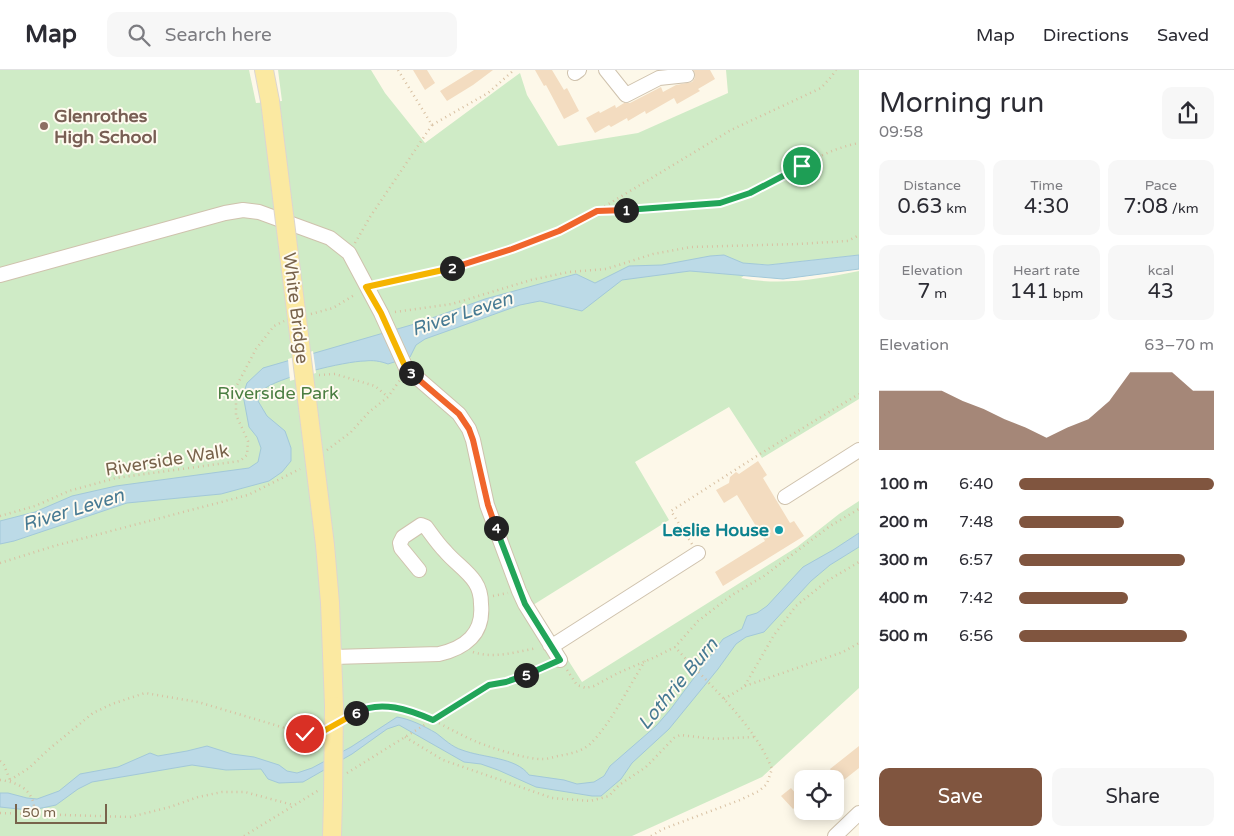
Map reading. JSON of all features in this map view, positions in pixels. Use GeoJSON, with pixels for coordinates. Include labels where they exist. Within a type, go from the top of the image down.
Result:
{"type":"FeatureCollection","features":[{"type":"Feature","properties":{"kind":"main road","name":"White Bridge"},"geometry":{"type":"LineString","coordinates":[[264,70],[270,101],[325,545],[339,713],[327,794],[332,836]]}},
{"type":"Feature","properties":{"kind":"street"},"geometry":{"type":"LineString","coordinates":[[606,70],[626,95],[659,78],[687,75]]}},
{"type":"Feature","properties":{"kind":"street"},"geometry":{"type":"LineString","coordinates":[[0,275],[225,213],[243,210],[259,212],[330,238],[349,253],[383,317],[405,366],[459,414],[469,429],[488,505],[519,592],[560,660]]}},
{"type":"Feature","properties":{"kind":"street"},"geometry":{"type":"LineString","coordinates":[[785,497],[859,450]]}},
{"type":"Feature","properties":{"kind":"street"},"geometry":{"type":"LineString","coordinates":[[333,657],[438,654],[460,647],[471,637],[480,624],[482,614],[478,587],[471,577],[440,545],[426,526],[422,525],[403,537],[400,544],[401,548],[419,570]]}},
{"type":"Feature","properties":{"kind":"street"},"geometry":{"type":"LineString","coordinates":[[550,645],[557,643],[698,553]]}},
{"type":"Feature","properties":{"kind":"street"},"geometry":{"type":"LineString","coordinates":[[835,836],[859,813]]}},
{"type":"Feature","properties":{"kind":"path"},"geometry":{"type":"LineString","coordinates":[[398,70],[432,126]]}},
{"type":"Feature","properties":{"kind":"path"},"geometry":{"type":"LineString","coordinates":[[349,253],[370,217],[432,126],[488,93],[514,70]]}},
{"type":"Feature","properties":{"kind":"path"},"geometry":{"type":"LineString","coordinates":[[307,314],[333,308],[366,287],[460,266],[559,231],[597,211],[731,130],[821,88],[836,70]]}},
{"type":"Feature","properties":{"kind":"path"},"geometry":{"type":"LineString","coordinates":[[597,211],[653,209],[720,203],[750,193],[825,152],[859,143]]}},
{"type":"Feature","properties":{"kind":"path"},"geometry":{"type":"LineString","coordinates":[[383,317],[399,312],[452,304],[531,280],[569,272],[606,269],[653,254],[691,247],[798,244],[848,240],[859,235]]}},
{"type":"Feature","properties":{"kind":"path","name":"Riverside Walk"},"geometry":{"type":"LineString","coordinates":[[0,516],[34,506],[69,491],[116,478],[240,461],[247,455],[248,441],[236,415],[236,387],[256,349],[274,326],[290,318]]}},
{"type":"Feature","properties":{"kind":"path"},"geometry":{"type":"LineString","coordinates":[[320,455],[351,432],[369,412],[388,396],[396,387],[405,366]]}},
{"type":"Feature","properties":{"kind":"path"},"geometry":{"type":"LineString","coordinates":[[314,379],[317,375],[335,374],[374,386],[388,396]]}},
{"type":"Feature","properties":{"kind":"path"},"geometry":{"type":"LineString","coordinates":[[698,553],[671,512],[760,454],[859,394]]}},
{"type":"Feature","properties":{"kind":"path"},"geometry":{"type":"LineString","coordinates":[[0,563],[54,546],[248,495],[305,466]]}},
{"type":"Feature","properties":{"kind":"path"},"geometry":{"type":"LineString","coordinates":[[344,775],[489,685],[515,680],[560,660],[577,685],[586,688],[594,686],[675,647],[698,621],[732,595],[764,576],[830,526],[859,509]]}},
{"type":"Feature","properties":{"kind":"path"},"geometry":{"type":"LineString","coordinates":[[744,687],[774,635],[796,606],[827,580],[859,562]]}},
{"type":"Feature","properties":{"kind":"path"},"geometry":{"type":"LineString","coordinates":[[489,597],[519,592]]}},
{"type":"Feature","properties":{"kind":"path"},"geometry":{"type":"LineString","coordinates":[[724,699],[744,687],[843,652],[859,643]]}},
{"type":"Feature","properties":{"kind":"path"},"geometry":{"type":"LineString","coordinates":[[460,647],[478,654],[503,655],[550,645]]}},
{"type":"Feature","properties":{"kind":"path"},"geometry":{"type":"LineString","coordinates":[[651,836],[663,828],[740,800],[759,791],[767,784],[772,769],[755,737],[724,699],[675,647]]}},
{"type":"Feature","properties":{"kind":"path"},"geometry":{"type":"LineString","coordinates":[[339,713],[376,706],[408,709],[476,741],[510,752],[541,759],[572,754],[588,746],[599,733],[645,661]]}},
{"type":"Feature","properties":{"kind":"path"},"geometry":{"type":"LineString","coordinates":[[0,780],[10,780],[28,768],[93,713],[112,704],[145,693],[198,702],[305,734],[320,733],[328,729]]}},
{"type":"Feature","properties":{"kind":"path"},"geometry":{"type":"LineString","coordinates":[[405,737],[443,760],[505,780],[552,798],[590,801],[609,796],[619,785],[646,767],[674,738],[680,735],[715,739],[755,737]]}},
{"type":"Feature","properties":{"kind":"path"},"geometry":{"type":"LineString","coordinates":[[0,761],[4,765],[10,780],[31,796],[35,813]]}},
{"type":"Feature","properties":{"kind":"path"},"geometry":{"type":"LineString","coordinates":[[0,813],[130,817],[222,792],[245,792],[293,805]]}},
{"type":"Feature","properties":{"kind":"path"},"geometry":{"type":"LineString","coordinates":[[244,836],[293,805],[327,794]]}},
{"type":"Feature","properties":{"kind":"green space","name":"Riverside Park"},"geometry":{"type":"Polygon","coordinates":[[[0,70],[249,70],[256,103],[282,101],[278,70],[371,70],[385,93],[425,143],[520,73],[527,95],[558,146],[638,133],[728,93],[726,70],[859,70],[859,255],[768,265],[759,264],[741,278],[785,281],[815,279],[859,271],[859,399],[762,458],[729,407],[635,462],[669,520],[533,605],[582,682],[797,547],[859,501],[859,688],[762,777],[632,836],[0,836],[0,70]]]}},
{"type":"Feature","properties":{"kind":"water","name":"River Leven"},"geometry":{"type":"Polygon","coordinates":[[[724,255],[743,263],[768,265],[859,255],[859,269],[783,279],[690,271],[622,280],[582,311],[540,301],[520,305],[425,339],[416,345],[410,357],[388,364],[379,361],[356,362],[328,367],[281,380],[263,390],[258,401],[267,416],[285,431],[291,448],[291,461],[282,472],[269,481],[221,494],[127,503],[0,544],[0,521],[35,512],[72,496],[116,486],[249,468],[258,462],[261,448],[257,437],[249,427],[243,395],[247,383],[263,368],[418,323],[485,299],[576,274],[595,283],[629,266],[662,265],[724,255]]]}},
{"type":"Feature","properties":{"kind":"water"},"geometry":{"type":"Polygon","coordinates":[[[859,533],[859,547],[830,565],[811,581],[764,632],[746,637],[736,644],[669,729],[632,763],[621,779],[601,796],[536,787],[481,764],[464,762],[399,725],[387,729],[352,754],[303,782],[279,783],[268,779],[261,769],[226,770],[192,765],[92,782],[78,789],[56,805],[28,810],[0,807],[0,793],[37,799],[59,791],[80,774],[118,767],[150,753],[158,756],[207,746],[232,754],[254,757],[279,765],[287,771],[297,773],[312,768],[351,747],[397,717],[427,728],[458,749],[508,761],[523,769],[529,775],[564,780],[577,784],[594,782],[604,776],[610,766],[656,726],[723,639],[742,629],[747,616],[757,613],[767,606],[803,567],[859,533]]]}},
{"type":"Feature","properties":{"kind":"pier"},"geometry":{"type":"Polygon","coordinates":[[[313,351],[316,373],[290,381],[288,359],[313,351]]]}},
{"type":"Feature","properties":{"kind":"building"},"geometry":{"type":"Polygon","coordinates":[[[413,70],[427,70],[435,83],[425,90],[413,70]]]}},
{"type":"Feature","properties":{"kind":"building"},"geometry":{"type":"Polygon","coordinates":[[[474,70],[493,70],[447,101],[440,91],[474,70]]]}},
{"type":"Feature","properties":{"kind":"building"},"geometry":{"type":"Polygon","coordinates":[[[535,70],[552,70],[564,90],[567,88],[579,111],[564,119],[546,85],[544,86],[535,70]]]}},
{"type":"Feature","properties":{"kind":"building"},"geometry":{"type":"Polygon","coordinates":[[[694,70],[710,70],[715,79],[698,89],[700,91],[677,104],[674,98],[646,114],[645,111],[628,121],[627,118],[595,133],[586,118],[615,105],[616,108],[624,103],[630,103],[661,87],[663,92],[676,85],[692,82],[695,78],[694,70]]]}},
{"type":"Feature","properties":{"kind":"building","name":"Leslie House"},"geometry":{"type":"Polygon","coordinates":[[[758,461],[767,475],[763,478],[790,523],[794,521],[804,536],[723,586],[715,572],[765,541],[737,495],[724,503],[716,490],[729,483],[730,477],[736,472],[739,474],[758,461]]]}},
{"type":"Feature","properties":{"kind":"building"},"geometry":{"type":"Polygon","coordinates":[[[859,746],[859,768],[844,780],[844,770],[830,769],[859,746]]]}},
{"type":"Feature","properties":{"kind":"building"},"geometry":{"type":"Polygon","coordinates":[[[791,788],[794,792],[794,808],[793,809],[781,796],[791,788]]]}},
{"type":"Feature","properties":{"kind":"place","name":"Glenrothes High School"},"geometry":{"type":"Point","coordinates":[44,126]}},
{"type":"Feature","properties":{"kind":"place","name":"Leslie House"},"geometry":{"type":"Point","coordinates":[779,530]}},
{"type":"Feature","properties":{"kind":"route"},"geometry":{"type":"LineString","coordinates":[[305,734],[320,733],[360,710],[376,706],[408,709],[433,720],[489,685],[515,680],[560,660],[519,592],[488,505],[469,429],[459,414],[406,368],[381,313],[366,287],[460,266],[512,249],[559,231],[597,211],[653,209],[720,203],[750,193],[802,166]]}},
{"type":"Feature","properties":{"kind":"water label","name":"Lothrie Burn"},"geometry":{"type":"Point","coordinates":[678,684]}}]}
